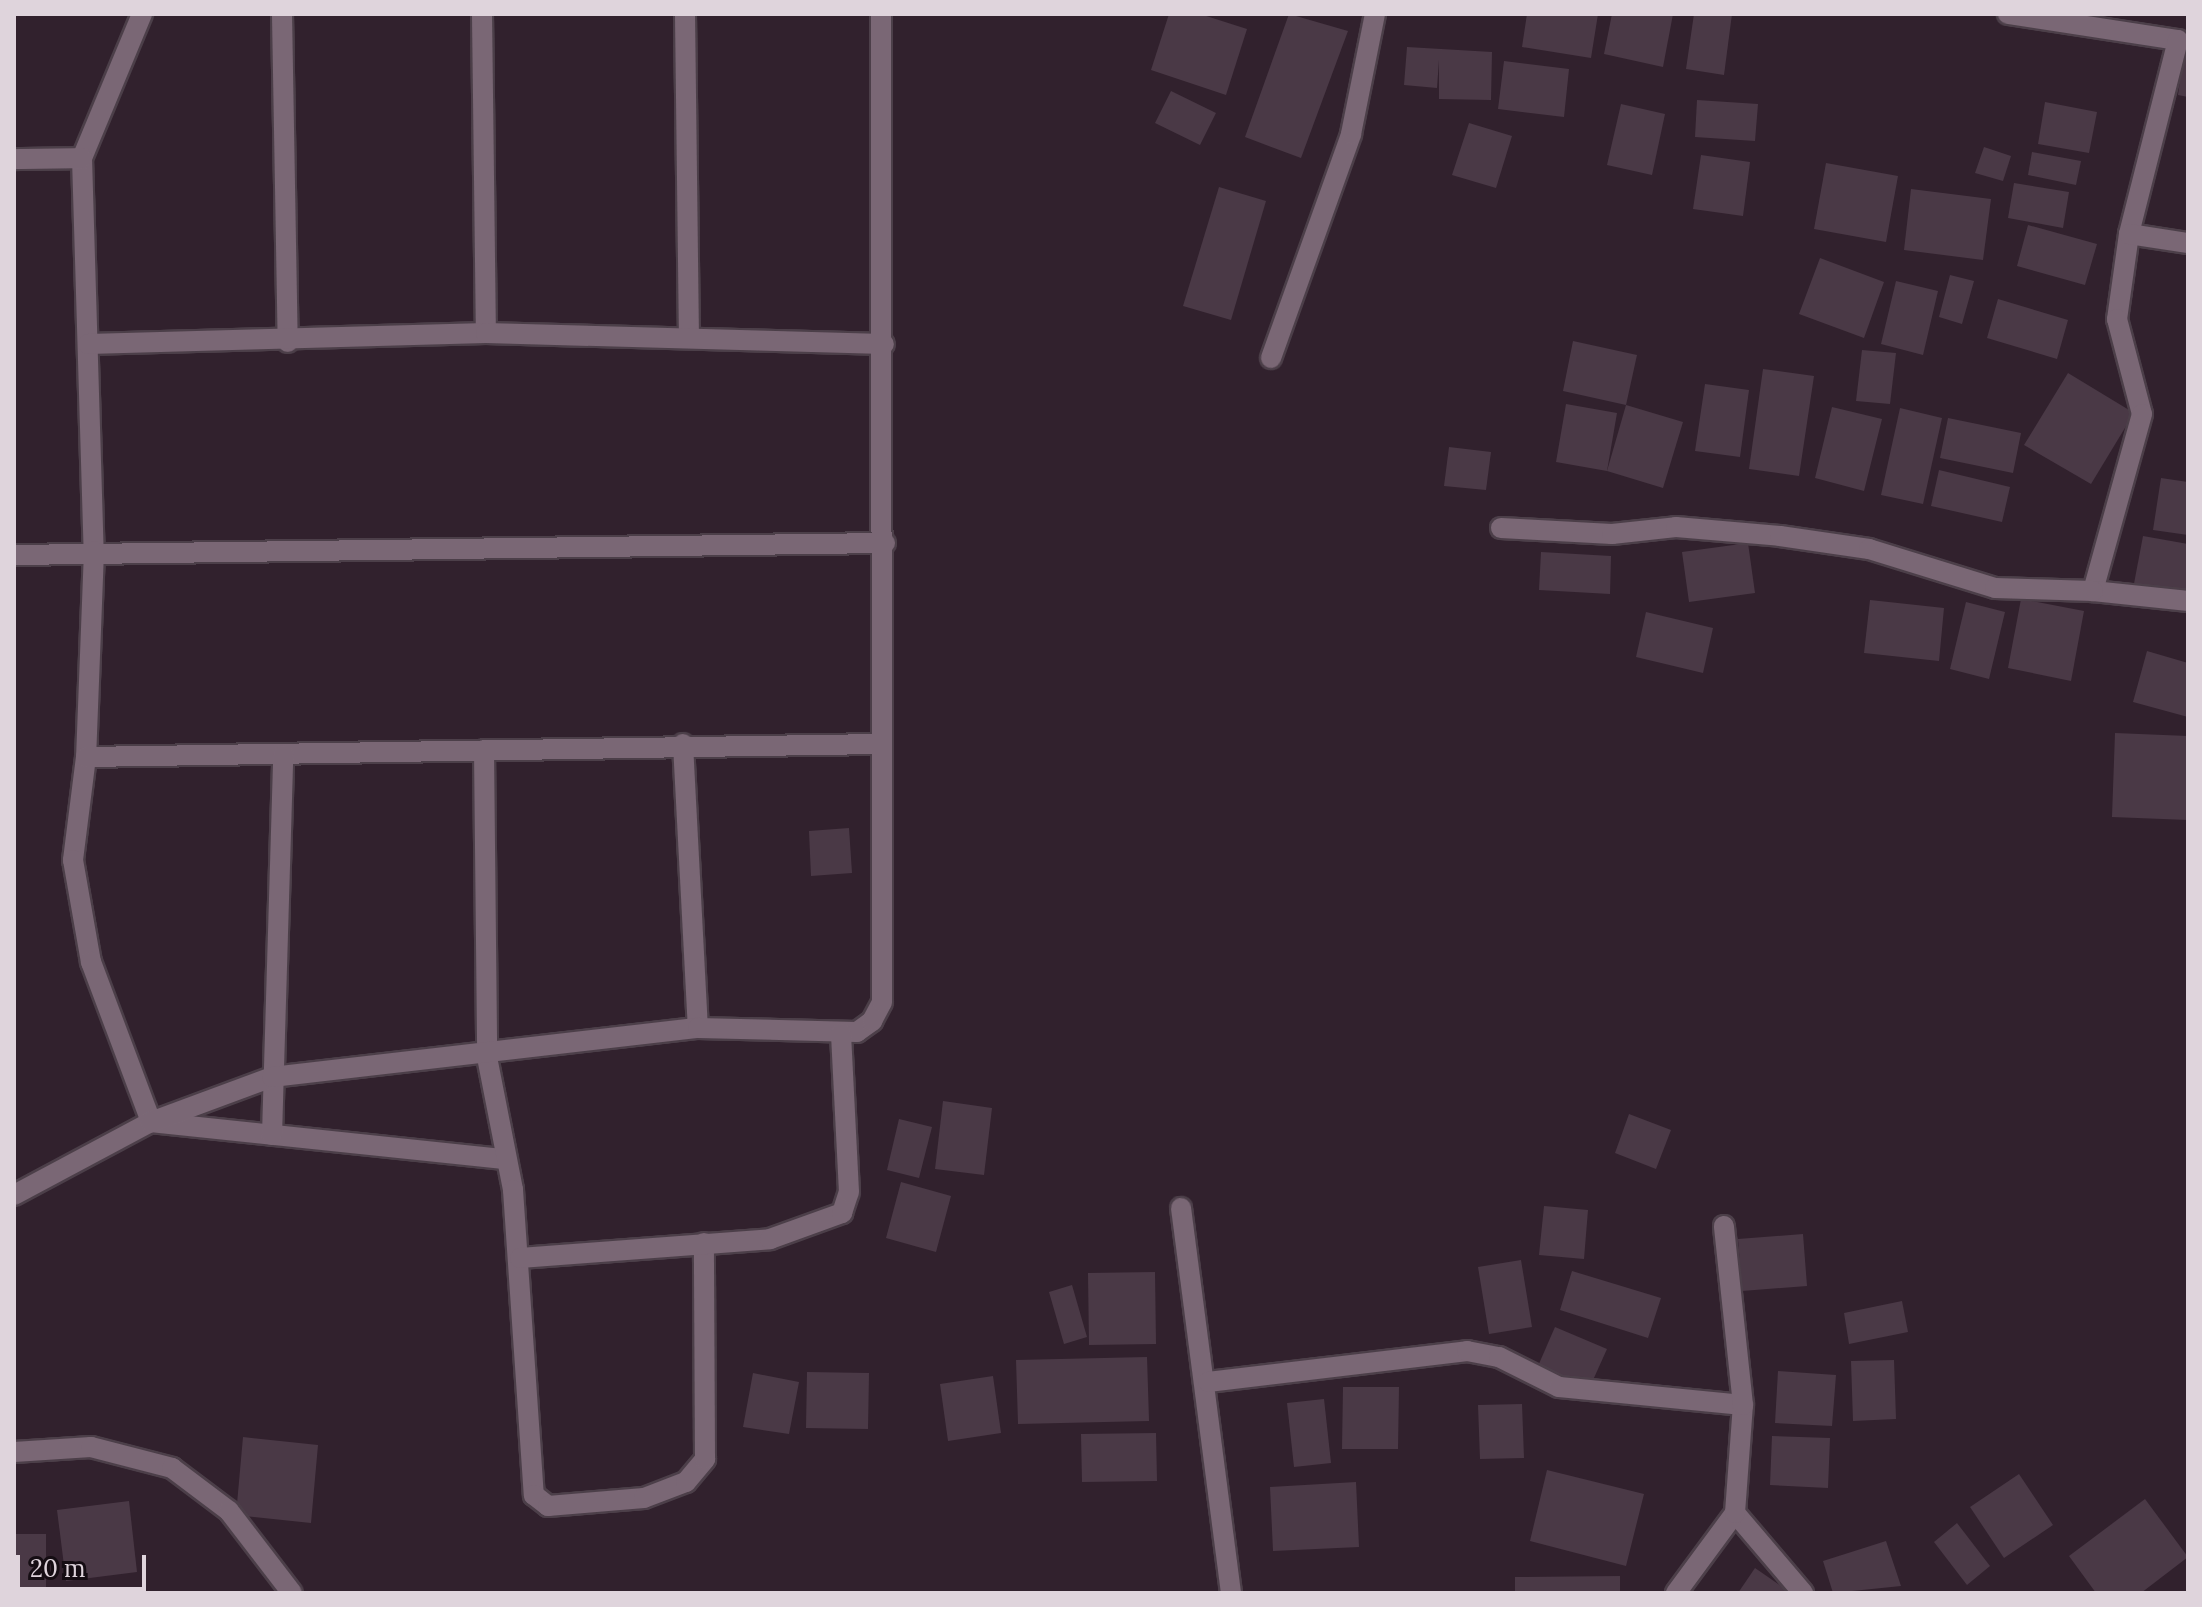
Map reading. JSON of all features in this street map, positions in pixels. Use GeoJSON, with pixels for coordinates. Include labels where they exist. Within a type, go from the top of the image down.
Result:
{"type":"FeatureCollection","features":[{"type":"Feature","properties":{"kind":"street"},"geometry":{"type":"LineString","coordinates":[[142,14],[82,158],[94,551],[86,757],[73,860],[79,910],[151,1122]]}},
{"type":"Feature","properties":{"kind":"street"},"geometry":{"type":"LineString","coordinates":[[282,14],[288,342]]}},
{"type":"Feature","properties":{"kind":"street"},"geometry":{"type":"LineString","coordinates":[[482,14],[486,333]]}},
{"type":"Feature","properties":{"kind":"street"},"geometry":{"type":"LineString","coordinates":[[685,14],[689,337]]}},
{"type":"Feature","properties":{"kind":"street"},"geometry":{"type":"LineString","coordinates":[[14,1195],[151,1122],[272,1077],[487,1057],[698,1028],[841,1033],[872,1021],[882,1002],[878,744],[885,543],[881,14]]}},
{"type":"Feature","properties":{"kind":"street"},"geometry":{"type":"LineString","coordinates":[[1271,358],[1351,134],[1375,14]]}},
{"type":"Feature","properties":{"kind":"street"},"geometry":{"type":"LineString","coordinates":[[2008,14],[2183,34],[2129,234],[2117,339],[2142,414],[2093,591]]}},
{"type":"Feature","properties":{"kind":"street"},"geometry":{"type":"LineString","coordinates":[[14,159],[82,158]]}},
{"type":"Feature","properties":{"kind":"street"},"geometry":{"type":"LineString","coordinates":[[2129,234],[2188,243]]}},
{"type":"Feature","properties":{"kind":"street"},"geometry":{"type":"LineString","coordinates":[[88,344],[288,342],[486,333],[884,344]]}},
{"type":"Feature","properties":{"kind":"street"},"geometry":{"type":"LineString","coordinates":[[1501,528],[1612,534],[1676,527],[1780,536],[1869,549],[1995,588],[2093,591],[2188,601]]}},
{"type":"Feature","properties":{"kind":"street"},"geometry":{"type":"LineString","coordinates":[[14,555],[94,551],[885,543]]}},
{"type":"Feature","properties":{"kind":"street"},"geometry":{"type":"LineString","coordinates":[[86,757],[683,744],[878,744]]}},
{"type":"Feature","properties":{"kind":"street"},"geometry":{"type":"LineString","coordinates":[[683,744],[698,1028]]}},
{"type":"Feature","properties":{"kind":"street"},"geometry":{"type":"LineString","coordinates":[[484,750],[487,1057],[520,1258],[534,1495],[567,1508],[644,1498],[686,1482],[705,1459],[704,1243]]}},
{"type":"Feature","properties":{"kind":"street"},"geometry":{"type":"LineString","coordinates":[[272,1135],[283,755]]}},
{"type":"Feature","properties":{"kind":"street"},"geometry":{"type":"LineString","coordinates":[[520,1258],[770,1239],[842,1213],[849,1192],[841,1033]]}},
{"type":"Feature","properties":{"kind":"street"},"geometry":{"type":"LineString","coordinates":[[151,1122],[506,1159]]}},
{"type":"Feature","properties":{"kind":"street"},"geometry":{"type":"LineString","coordinates":[[1181,1208],[1208,1382],[1231,1593]]}},
{"type":"Feature","properties":{"kind":"street"},"geometry":{"type":"LineString","coordinates":[[1676,1593],[1735,1513],[1743,1405],[1724,1226]]}},
{"type":"Feature","properties":{"kind":"street"},"geometry":{"type":"LineString","coordinates":[[1208,1382],[1467,1351],[1499,1357],[1559,1387],[1743,1405]]}},
{"type":"Feature","properties":{"kind":"street"},"geometry":{"type":"LineString","coordinates":[[14,1452],[91,1447],[172,1468],[229,1511],[292,1593]]}},
{"type":"Feature","properties":{"kind":"street"},"geometry":{"type":"LineString","coordinates":[[1735,1513],[1803,1593]]}},
{"type":"Feature","properties":{"kind":"building"},"geometry":{"type":"Polygon","coordinates":[[[1169,14],[1200,14],[1247,29],[1226,95],[1151,70],[1169,14]]]}},
{"type":"Feature","properties":{"kind":"building"},"geometry":{"type":"Polygon","coordinates":[[[1289,14],[1348,31],[1301,158],[1245,137],[1289,14]]]}},
{"type":"Feature","properties":{"kind":"building"},"geometry":{"type":"Polygon","coordinates":[[[1527,14],[1598,14],[1591,58],[1522,47],[1527,14]]]}},
{"type":"Feature","properties":{"kind":"building"},"geometry":{"type":"Polygon","coordinates":[[[1612,14],[1673,14],[1663,67],[1604,54],[1612,14]]]}},
{"type":"Feature","properties":{"kind":"building"},"geometry":{"type":"Polygon","coordinates":[[[1694,14],[1732,14],[1724,75],[1686,69],[1694,14]]]}},
{"type":"Feature","properties":{"kind":"building"},"geometry":{"type":"Polygon","coordinates":[[[2188,37],[2188,97],[2178,95],[2188,37]]]}},
{"type":"Feature","properties":{"kind":"building"},"geometry":{"type":"Polygon","coordinates":[[[1407,47],[1492,52],[1491,100],[1439,99],[1439,60],[1437,88],[1404,85],[1407,47]]]}},
{"type":"Feature","properties":{"kind":"building"},"geometry":{"type":"Polygon","coordinates":[[[1504,61],[1569,69],[1564,117],[1498,109],[1504,61]]]}},
{"type":"Feature","properties":{"kind":"building"},"geometry":{"type":"Polygon","coordinates":[[[1171,91],[1216,113],[1200,145],[1155,123],[1171,91]]]}},
{"type":"Feature","properties":{"kind":"building"},"geometry":{"type":"Polygon","coordinates":[[[1697,100],[1758,104],[1755,141],[1695,137],[1697,100]]]}},
{"type":"Feature","properties":{"kind":"building"},"geometry":{"type":"Polygon","coordinates":[[[2045,102],[2097,112],[2089,153],[2038,144],[2045,102]]]}},
{"type":"Feature","properties":{"kind":"building"},"geometry":{"type":"Polygon","coordinates":[[[1621,104],[1665,114],[1652,175],[1607,165],[1621,104]]]}},
{"type":"Feature","properties":{"kind":"building"},"geometry":{"type":"Polygon","coordinates":[[[1469,123],[1512,136],[1496,188],[1452,175],[1469,123]]]}},
{"type":"Feature","properties":{"kind":"building"},"geometry":{"type":"Polygon","coordinates":[[[1984,147],[2011,156],[2003,181],[1975,173],[1984,147]]]}},
{"type":"Feature","properties":{"kind":"building"},"geometry":{"type":"Polygon","coordinates":[[[2032,152],[2081,161],[2076,185],[2028,175],[2032,152]]]}},
{"type":"Feature","properties":{"kind":"building"},"geometry":{"type":"Polygon","coordinates":[[[1701,155],[1750,162],[1743,216],[1693,209],[1701,155]]]}},
{"type":"Feature","properties":{"kind":"building"},"geometry":{"type":"Polygon","coordinates":[[[1826,163],[1898,176],[1886,242],[1814,229],[1826,163]]]}},
{"type":"Feature","properties":{"kind":"building"},"geometry":{"type":"Polygon","coordinates":[[[2014,183],[2069,192],[2063,228],[2008,218],[2014,183]]]}},
{"type":"Feature","properties":{"kind":"building"},"geometry":{"type":"Polygon","coordinates":[[[1219,187],[1266,201],[1231,320],[1183,306],[1219,187]]]}},
{"type":"Feature","properties":{"kind":"building"},"geometry":{"type":"Polygon","coordinates":[[[1911,189],[1991,199],[1983,260],[1904,250],[1911,189]]]}},
{"type":"Feature","properties":{"kind":"building"},"geometry":{"type":"Polygon","coordinates":[[[2028,225],[2097,244],[2085,285],[2017,266],[2028,225]]]}},
{"type":"Feature","properties":{"kind":"building"},"geometry":{"type":"Polygon","coordinates":[[[1820,258],[1884,282],[1864,338],[1799,314],[1820,258]]]}},
{"type":"Feature","properties":{"kind":"building"},"geometry":{"type":"Polygon","coordinates":[[[1950,275],[1974,281],[1962,324],[1939,317],[1950,275]]]}},
{"type":"Feature","properties":{"kind":"building"},"geometry":{"type":"Polygon","coordinates":[[[1896,281],[1938,291],[1923,355],[1881,344],[1896,281]]]}},
{"type":"Feature","properties":{"kind":"building"},"geometry":{"type":"Polygon","coordinates":[[[1998,299],[2068,320],[2057,359],[1987,338],[1998,299]]]}},
{"type":"Feature","properties":{"kind":"building"},"geometry":{"type":"Polygon","coordinates":[[[1573,341],[1637,355],[1626,405],[1563,391],[1573,341]]]}},
{"type":"Feature","properties":{"kind":"building"},"geometry":{"type":"Polygon","coordinates":[[[1862,350],[1896,353],[1890,404],[1856,401],[1862,350]]]}},
{"type":"Feature","properties":{"kind":"building"},"geometry":{"type":"Polygon","coordinates":[[[1763,369],[1814,376],[1799,476],[1749,469],[1763,369]]]}},
{"type":"Feature","properties":{"kind":"building"},"geometry":{"type":"Polygon","coordinates":[[[2068,373],[2134,413],[2091,484],[2024,445],[2068,373]]]}},
{"type":"Feature","properties":{"kind":"building"},"geometry":{"type":"Polygon","coordinates":[[[1705,384],[1749,390],[1740,457],[1695,451],[1705,384]]]}},
{"type":"Feature","properties":{"kind":"building"},"geometry":{"type":"Polygon","coordinates":[[[1566,404],[1617,413],[1607,471],[1556,462],[1566,404]]]}},
{"type":"Feature","properties":{"kind":"building"},"geometry":{"type":"Polygon","coordinates":[[[1626,405],[1683,422],[1663,488],[1607,471],[1626,405]]]}},
{"type":"Feature","properties":{"kind":"building"},"geometry":{"type":"Polygon","coordinates":[[[1832,407],[1882,419],[1864,491],[1815,478],[1832,407]]]}},
{"type":"Feature","properties":{"kind":"building"},"geometry":{"type":"Polygon","coordinates":[[[1900,408],[1942,418],[1923,504],[1881,495],[1900,408]]]}},
{"type":"Feature","properties":{"kind":"building"},"geometry":{"type":"Polygon","coordinates":[[[1948,418],[2021,433],[2013,473],[1940,458],[1948,418]]]}},
{"type":"Feature","properties":{"kind":"building"},"geometry":{"type":"Polygon","coordinates":[[[1449,447],[1491,452],[1486,490],[1444,486],[1449,447]]]}},
{"type":"Feature","properties":{"kind":"building"},"geometry":{"type":"Polygon","coordinates":[[[1939,470],[2010,487],[2002,522],[1931,506],[1939,470]]]}},
{"type":"Feature","properties":{"kind":"building"},"geometry":{"type":"Polygon","coordinates":[[[2161,478],[2188,482],[2188,535],[2153,530],[2161,478]]]}},
{"type":"Feature","properties":{"kind":"building"},"geometry":{"type":"Polygon","coordinates":[[[2143,536],[2188,544],[2188,599],[2133,589],[2143,536]]]}},
{"type":"Feature","properties":{"kind":"building"},"geometry":{"type":"Polygon","coordinates":[[[1748,543],[1755,593],[1689,602],[1682,552],[1748,543]]]}},
{"type":"Feature","properties":{"kind":"building"},"geometry":{"type":"Polygon","coordinates":[[[1541,552],[1611,556],[1610,594],[1539,590],[1541,552]]]}},
{"type":"Feature","properties":{"kind":"building"},"geometry":{"type":"Polygon","coordinates":[[[2021,599],[2084,611],[2071,681],[2008,668],[2021,599]]]}},
{"type":"Feature","properties":{"kind":"building"},"geometry":{"type":"Polygon","coordinates":[[[1870,600],[1944,608],[1939,661],[1864,653],[1870,600]]]}},
{"type":"Feature","properties":{"kind":"building"},"geometry":{"type":"Polygon","coordinates":[[[1966,602],[2005,612],[1989,679],[1950,669],[1966,602]]]}},
{"type":"Feature","properties":{"kind":"building"},"geometry":{"type":"Polygon","coordinates":[[[1646,612],[1713,628],[1703,673],[1636,657],[1646,612]]]}},
{"type":"Feature","properties":{"kind":"building"},"geometry":{"type":"Polygon","coordinates":[[[2147,651],[2188,663],[2188,717],[2133,702],[2147,651]]]}},
{"type":"Feature","properties":{"kind":"building"},"geometry":{"type":"Polygon","coordinates":[[[2115,733],[2188,736],[2188,820],[2112,817],[2115,733]]]}},
{"type":"Feature","properties":{"kind":"building"},"geometry":{"type":"Polygon","coordinates":[[[849,828],[852,873],[811,876],[809,831],[849,828]]]}},
{"type":"Feature","properties":{"kind":"building"},"geometry":{"type":"Polygon","coordinates":[[[943,1101],[992,1108],[984,1175],[935,1169],[943,1101]]]}},
{"type":"Feature","properties":{"kind":"building"},"geometry":{"type":"Polygon","coordinates":[[[1629,1114],[1671,1130],[1656,1169],[1615,1153],[1629,1114]]]}},
{"type":"Feature","properties":{"kind":"building"},"geometry":{"type":"Polygon","coordinates":[[[899,1119],[932,1127],[919,1178],[887,1170],[899,1119]]]}},
{"type":"Feature","properties":{"kind":"building"},"geometry":{"type":"Polygon","coordinates":[[[901,1182],[951,1196],[936,1252],[886,1238],[901,1182]]]}},
{"type":"Feature","properties":{"kind":"building"},"geometry":{"type":"Polygon","coordinates":[[[1544,1206],[1588,1210],[1584,1259],[1539,1255],[1544,1206]]]}},
{"type":"Feature","properties":{"kind":"building"},"geometry":{"type":"Polygon","coordinates":[[[1803,1234],[1807,1286],[1742,1291],[1738,1239],[1803,1234]]]}},
{"type":"Feature","properties":{"kind":"building"},"geometry":{"type":"Polygon","coordinates":[[[1521,1260],[1532,1327],[1489,1334],[1478,1267],[1521,1260]]]}},
{"type":"Feature","properties":{"kind":"building"},"geometry":{"type":"Polygon","coordinates":[[[1572,1271],[1661,1298],[1648,1338],[1560,1310],[1572,1271]]]}},
{"type":"Feature","properties":{"kind":"building"},"geometry":{"type":"Polygon","coordinates":[[[1155,1272],[1156,1344],[1089,1345],[1088,1273],[1155,1272]]]}},
{"type":"Feature","properties":{"kind":"building"},"geometry":{"type":"Polygon","coordinates":[[[1072,1285],[1087,1337],[1064,1344],[1049,1292],[1072,1285]]]}},
{"type":"Feature","properties":{"kind":"building"},"geometry":{"type":"Polygon","coordinates":[[[1902,1301],[1908,1332],[1849,1344],[1844,1313],[1902,1301]]]}},
{"type":"Feature","properties":{"kind":"building"},"geometry":{"type":"Polygon","coordinates":[[[1555,1327],[1607,1349],[1589,1389],[1538,1366],[1555,1327]]]}},
{"type":"Feature","properties":{"kind":"building"},"geometry":{"type":"Polygon","coordinates":[[[1147,1357],[1149,1421],[1018,1424],[1016,1360],[1147,1357]]]}},
{"type":"Feature","properties":{"kind":"building"},"geometry":{"type":"Polygon","coordinates":[[[1894,1360],[1896,1419],[1853,1421],[1851,1361],[1894,1360]]]}},
{"type":"Feature","properties":{"kind":"building"},"geometry":{"type":"Polygon","coordinates":[[[1778,1371],[1836,1375],[1832,1426],[1775,1423],[1778,1371]]]}},
{"type":"Feature","properties":{"kind":"building"},"geometry":{"type":"Polygon","coordinates":[[[807,1372],[869,1373],[868,1429],[806,1428],[807,1372]]]}},
{"type":"Feature","properties":{"kind":"building"},"geometry":{"type":"Polygon","coordinates":[[[753,1373],[799,1382],[789,1434],[743,1427],[753,1373]]]}},
{"type":"Feature","properties":{"kind":"building"},"geometry":{"type":"Polygon","coordinates":[[[993,1376],[1001,1433],[948,1441],[940,1384],[993,1376]]]}},
{"type":"Feature","properties":{"kind":"building"},"geometry":{"type":"Polygon","coordinates":[[[1343,1387],[1399,1387],[1398,1449],[1342,1449],[1343,1387]]]}},
{"type":"Feature","properties":{"kind":"building"},"geometry":{"type":"Polygon","coordinates":[[[1324,1399],[1331,1463],[1294,1467],[1287,1403],[1324,1399]]]}},
{"type":"Feature","properties":{"kind":"building"},"geometry":{"type":"Polygon","coordinates":[[[1522,1404],[1524,1458],[1480,1459],[1478,1405],[1522,1404]]]}},
{"type":"Feature","properties":{"kind":"building"},"geometry":{"type":"Polygon","coordinates":[[[1156,1433],[1157,1481],[1082,1482],[1081,1434],[1156,1433]]]}},
{"type":"Feature","properties":{"kind":"building"},"geometry":{"type":"Polygon","coordinates":[[[1772,1436],[1830,1438],[1828,1488],[1770,1485],[1772,1436]]]}},
{"type":"Feature","properties":{"kind":"building"},"geometry":{"type":"Polygon","coordinates":[[[243,1437],[318,1445],[311,1523],[236,1515],[243,1437]]]}},
{"type":"Feature","properties":{"kind":"building"},"geometry":{"type":"Polygon","coordinates":[[[1547,1470],[1644,1494],[1626,1566],[1530,1541],[1547,1470]]]}},
{"type":"Feature","properties":{"kind":"building"},"geometry":{"type":"Polygon","coordinates":[[[2019,1474],[2053,1525],[2004,1558],[1970,1507],[2019,1474]]]}},
{"type":"Feature","properties":{"kind":"building"},"geometry":{"type":"Polygon","coordinates":[[[1356,1482],[1359,1547],[1273,1551],[1270,1487],[1356,1482]]]}},
{"type":"Feature","properties":{"kind":"building"},"geometry":{"type":"Polygon","coordinates":[[[2145,1499],[2188,1557],[2141,1593],[2096,1593],[2069,1556],[2145,1499]]]}},
{"type":"Feature","properties":{"kind":"building"},"geometry":{"type":"Polygon","coordinates":[[[129,1501],[137,1572],[66,1581],[57,1510],[129,1501]]]}},
{"type":"Feature","properties":{"kind":"building"},"geometry":{"type":"Polygon","coordinates":[[[1957,1523],[1990,1566],[1967,1585],[1934,1542],[1957,1523]]]}},
{"type":"Feature","properties":{"kind":"building"},"geometry":{"type":"Polygon","coordinates":[[[14,1534],[46,1534],[46,1590],[14,1590],[14,1534]]]}},
{"type":"Feature","properties":{"kind":"building"},"geometry":{"type":"Polygon","coordinates":[[[1886,1541],[1901,1586],[1833,1593],[1823,1561],[1886,1541]]]}},
{"type":"Feature","properties":{"kind":"building"},"geometry":{"type":"Polygon","coordinates":[[[1755,1568],[1791,1593],[1738,1593],[1755,1568]]]}},
{"type":"Feature","properties":{"kind":"building"},"geometry":{"type":"Polygon","coordinates":[[[1620,1576],[1620,1593],[1515,1593],[1515,1577],[1620,1576]]]}}]}
